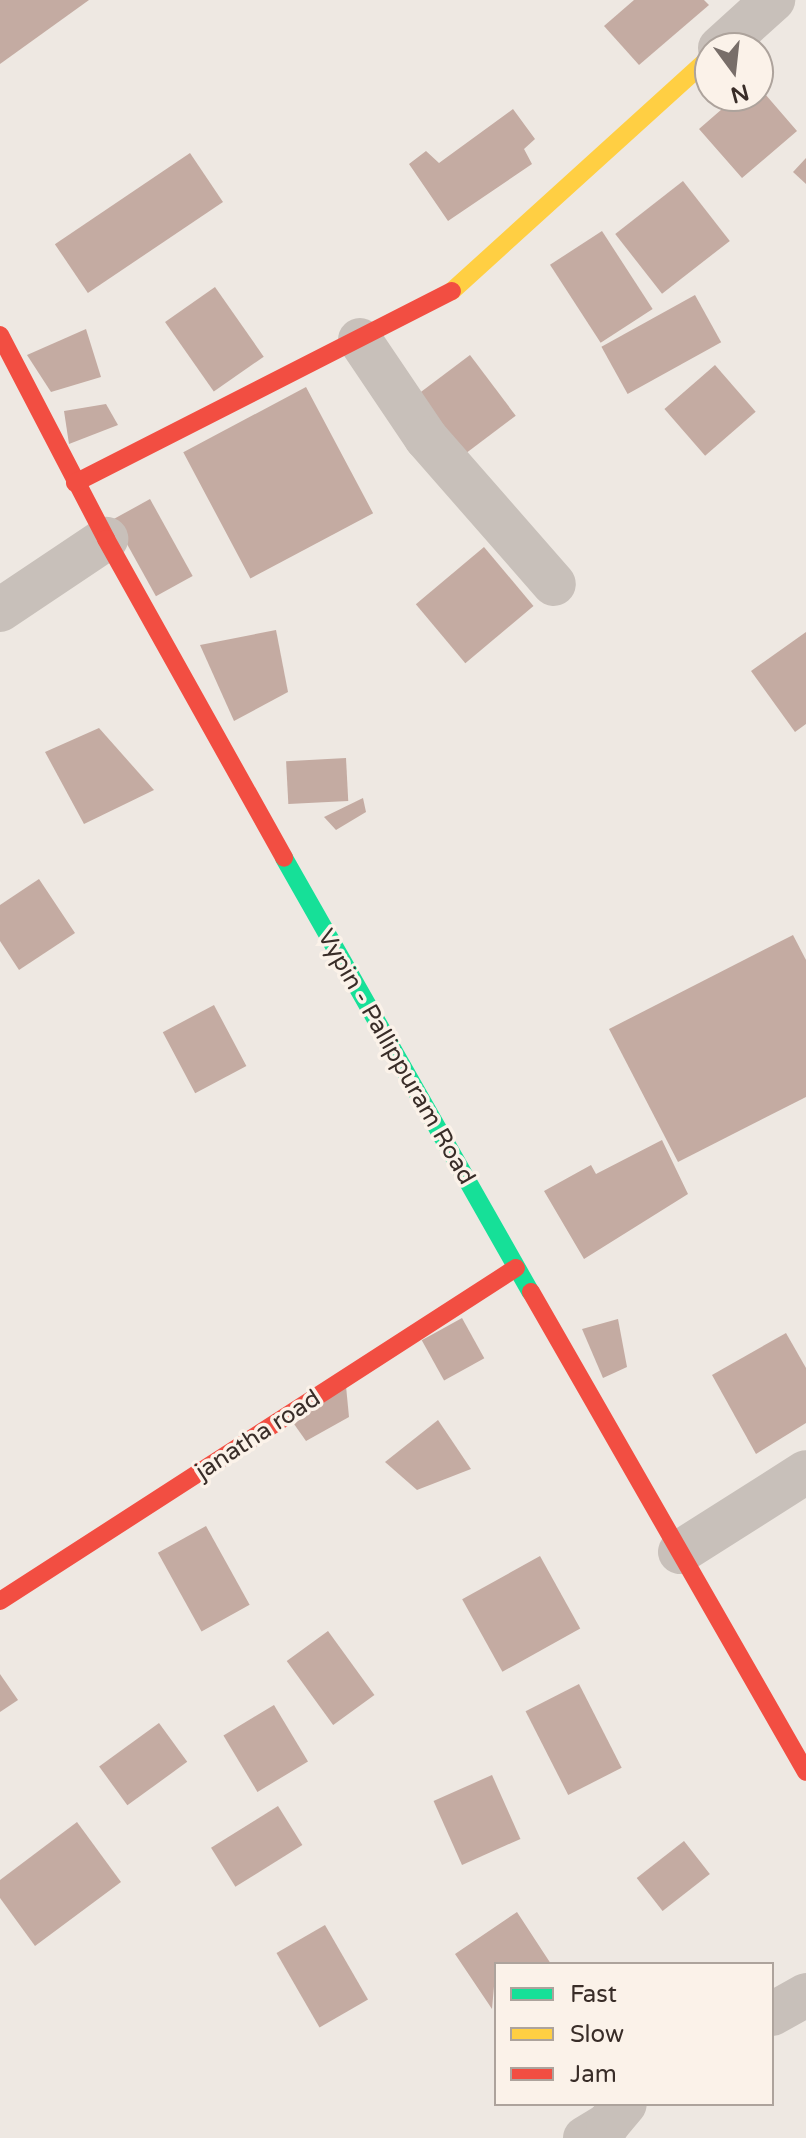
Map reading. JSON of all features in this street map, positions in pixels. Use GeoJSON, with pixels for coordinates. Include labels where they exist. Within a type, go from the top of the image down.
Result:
{"type":"FeatureCollection","features":[{"type":"Feature","properties":{"kind":"main road"},"geometry":{"type":"LineString","coordinates":[[75,483],[449,294],[694,72]]}},
{"type":"Feature","properties":{"kind":"main road","name":"Vypin - Pallippuram Road"},"geometry":{"type":"LineString","coordinates":[[0,335],[106,539],[516,1268],[806,1772]]}},
{"type":"Feature","properties":{"kind":"main road","name":"janatha road"},"geometry":{"type":"LineString","coordinates":[[0,1601],[516,1268]]}},
{"type":"Feature","properties":{"kind":"street"},"geometry":{"type":"LineString","coordinates":[[738,32],[773,0]]}},
{"type":"Feature","properties":{"kind":"street"},"geometry":{"type":"LineString","coordinates":[[360,340],[426,438],[554,584]]}},
{"type":"Feature","properties":{"kind":"street"},"geometry":{"type":"LineString","coordinates":[[0,610],[106,539]]}},
{"type":"Feature","properties":{"kind":"street"},"geometry":{"type":"LineString","coordinates":[[680,1552],[806,1472]]}},
{"type":"Feature","properties":{"kind":"street"},"geometry":{"type":"LineString","coordinates":[[774,2013],[806,1995]]}},
{"type":"Feature","properties":{"kind":"street"},"geometry":{"type":"LineString","coordinates":[[585,2138],[608,2124],[623,2106]]}},
{"type":"Feature","properties":{"kind":"building"},"geometry":{"type":"Polygon","coordinates":[[[0,0],[89,0],[0,64],[0,0]]]}},
{"type":"Feature","properties":{"kind":"building"},"geometry":{"type":"Polygon","coordinates":[[[634,0],[704,0],[709,5],[639,65],[604,26],[634,0]]]}},
{"type":"Feature","properties":{"kind":"building"},"geometry":{"type":"Polygon","coordinates":[[[774,104],[797,131],[742,178],[699,129],[719,112],[774,112],[774,104]]]}},
{"type":"Feature","properties":{"kind":"building"},"geometry":{"type":"Polygon","coordinates":[[[513,109],[535,139],[524,149],[532,164],[448,221],[409,164],[426,151],[439,163],[513,109]]]}},
{"type":"Feature","properties":{"kind":"building"},"geometry":{"type":"Polygon","coordinates":[[[190,153],[223,202],[88,293],[55,244],[190,153]]]}},
{"type":"Feature","properties":{"kind":"building"},"geometry":{"type":"Polygon","coordinates":[[[806,158],[806,184],[793,172],[806,158]]]}},
{"type":"Feature","properties":{"kind":"building"},"geometry":{"type":"Polygon","coordinates":[[[683,181],[730,241],[662,294],[615,234],[683,181]]]}},
{"type":"Feature","properties":{"kind":"building"},"geometry":{"type":"Polygon","coordinates":[[[602,231],[653,309],[601,343],[550,265],[602,231]]]}},
{"type":"Feature","properties":{"kind":"building"},"geometry":{"type":"Polygon","coordinates":[[[215,287],[264,357],[214,392],[165,322],[215,287]]]}},
{"type":"Feature","properties":{"kind":"building"},"geometry":{"type":"Polygon","coordinates":[[[695,295],[721,342],[628,394],[601,347],[695,295]]]}},
{"type":"Feature","properties":{"kind":"building"},"geometry":{"type":"Polygon","coordinates":[[[86,329],[101,377],[51,392],[27,355],[86,329]]]}},
{"type":"Feature","properties":{"kind":"building"},"geometry":{"type":"Polygon","coordinates":[[[470,355],[516,416],[457,460],[411,400],[470,355]]]}},
{"type":"Feature","properties":{"kind":"building"},"geometry":{"type":"Polygon","coordinates":[[[715,365],[756,412],[705,456],[664,409],[715,365]]]}},
{"type":"Feature","properties":{"kind":"building"},"geometry":{"type":"Polygon","coordinates":[[[306,387],[373,513],[250,579],[183,452],[306,387]]]}},
{"type":"Feature","properties":{"kind":"building"},"geometry":{"type":"Polygon","coordinates":[[[106,404],[118,425],[69,444],[64,411],[106,404]]]}},
{"type":"Feature","properties":{"kind":"building"},"geometry":{"type":"Polygon","coordinates":[[[150,499],[193,576],[156,596],[113,519],[150,499]]]}},
{"type":"Feature","properties":{"kind":"building"},"geometry":{"type":"Polygon","coordinates":[[[484,547],[533,606],[465,663],[416,604],[484,547]]]}},
{"type":"Feature","properties":{"kind":"building"},"geometry":{"type":"Polygon","coordinates":[[[276,630],[288,692],[234,721],[200,645],[276,630]]]}},
{"type":"Feature","properties":{"kind":"building"},"geometry":{"type":"Polygon","coordinates":[[[806,632],[806,724],[795,732],[751,671],[806,632]]]}},
{"type":"Feature","properties":{"kind":"building"},"geometry":{"type":"Polygon","coordinates":[[[99,728],[154,790],[84,824],[45,752],[99,728]]]}},
{"type":"Feature","properties":{"kind":"building"},"geometry":{"type":"Polygon","coordinates":[[[346,758],[348,801],[288,804],[286,761],[346,758]]]}},
{"type":"Feature","properties":{"kind":"building"},"geometry":{"type":"Polygon","coordinates":[[[363,798],[366,812],[336,830],[324,817],[363,798]]]}},
{"type":"Feature","properties":{"kind":"building"},"geometry":{"type":"Polygon","coordinates":[[[39,879],[75,933],[19,970],[0,941],[0,905],[39,879]]]}},
{"type":"Feature","properties":{"kind":"building"},"geometry":{"type":"Polygon","coordinates":[[[793,935],[806,960],[806,1097],[678,1162],[609,1029],[793,935]]]}},
{"type":"Feature","properties":{"kind":"building"},"geometry":{"type":"Polygon","coordinates":[[[214,1005],[246,1066],[195,1093],[163,1032],[214,1005]]]}},
{"type":"Feature","properties":{"kind":"building"},"geometry":{"type":"Polygon","coordinates":[[[662,1140],[688,1194],[584,1259],[544,1191],[591,1165],[596,1174],[662,1140]]]}},
{"type":"Feature","properties":{"kind":"building"},"geometry":{"type":"Polygon","coordinates":[[[462,1318],[484,1358],[444,1381],[422,1340],[462,1318]]]}},
{"type":"Feature","properties":{"kind":"building"},"geometry":{"type":"Polygon","coordinates":[[[618,1319],[627,1367],[603,1378],[582,1329],[618,1319]]]}},
{"type":"Feature","properties":{"kind":"building"},"geometry":{"type":"Polygon","coordinates":[[[786,1333],[806,1368],[806,1423],[756,1454],[712,1375],[786,1333]]]}},
{"type":"Feature","properties":{"kind":"building"},"geometry":{"type":"Polygon","coordinates":[[[346,1386],[349,1417],[306,1441],[294,1424],[346,1386]]]}},
{"type":"Feature","properties":{"kind":"building"},"geometry":{"type":"Polygon","coordinates":[[[438,1420],[471,1469],[417,1490],[385,1462],[438,1420]]]}},
{"type":"Feature","properties":{"kind":"building"},"geometry":{"type":"Polygon","coordinates":[[[206,1526],[250,1605],[202,1631],[158,1553],[206,1526]]]}},
{"type":"Feature","properties":{"kind":"building"},"geometry":{"type":"Polygon","coordinates":[[[540,1556],[580,1629],[502,1672],[462,1599],[540,1556]]]}},
{"type":"Feature","properties":{"kind":"building"},"geometry":{"type":"Polygon","coordinates":[[[328,1631],[374,1695],[333,1725],[287,1661],[328,1631]]]}},
{"type":"Feature","properties":{"kind":"building"},"geometry":{"type":"Polygon","coordinates":[[[0,1674],[18,1700],[0,1712],[0,1674]]]}},
{"type":"Feature","properties":{"kind":"building"},"geometry":{"type":"Polygon","coordinates":[[[579,1684],[622,1768],[568,1795],[526,1711],[579,1684]]]}},
{"type":"Feature","properties":{"kind":"building"},"geometry":{"type":"Polygon","coordinates":[[[274,1705],[308,1762],[257,1792],[223,1735],[274,1705]]]}},
{"type":"Feature","properties":{"kind":"building"},"geometry":{"type":"Polygon","coordinates":[[[159,1723],[187,1762],[127,1805],[99,1766],[159,1723]]]}},
{"type":"Feature","properties":{"kind":"building"},"geometry":{"type":"Polygon","coordinates":[[[492,1775],[520,1839],[462,1865],[434,1801],[492,1775]]]}},
{"type":"Feature","properties":{"kind":"building"},"geometry":{"type":"Polygon","coordinates":[[[278,1806],[302,1845],[235,1887],[211,1848],[278,1806]]]}},
{"type":"Feature","properties":{"kind":"building"},"geometry":{"type":"Polygon","coordinates":[[[77,1822],[121,1882],[35,1946],[0,1898],[0,1880],[77,1822]]]}},
{"type":"Feature","properties":{"kind":"building"},"geometry":{"type":"Polygon","coordinates":[[[684,1841],[710,1874],[663,1911],[637,1878],[684,1841]]]}},
{"type":"Feature","properties":{"kind":"building"},"geometry":{"type":"Polygon","coordinates":[[[517,1912],[550,1962],[494,1962],[492,2009],[455,1954],[517,1912]]]}},
{"type":"Feature","properties":{"kind":"building"},"geometry":{"type":"Polygon","coordinates":[[[325,1925],[368,1999],[320,2027],[277,1953],[325,1925]]]}},
{"type":"Feature","properties":{"kind":"traffic: fast"},"geometry":{"type":"LineString","coordinates":[[284,858],[531,1292]]}},
{"type":"Feature","properties":{"kind":"traffic: slow"},"geometry":{"type":"LineString","coordinates":[[452,291],[694,72]]}},
{"type":"Feature","properties":{"kind":"traffic: jam"},"geometry":{"type":"LineString","coordinates":[[75,483],[452,291]]}},
{"type":"Feature","properties":{"kind":"traffic: jam"},"geometry":{"type":"LineString","coordinates":[[0,335],[106,539],[284,858]]}},
{"type":"Feature","properties":{"kind":"traffic: jam"},"geometry":{"type":"LineString","coordinates":[[0,1601],[516,1268]]}},
{"type":"Feature","properties":{"kind":"traffic: jam"},"geometry":{"type":"LineString","coordinates":[[531,1292],[806,1772]]}}]}
